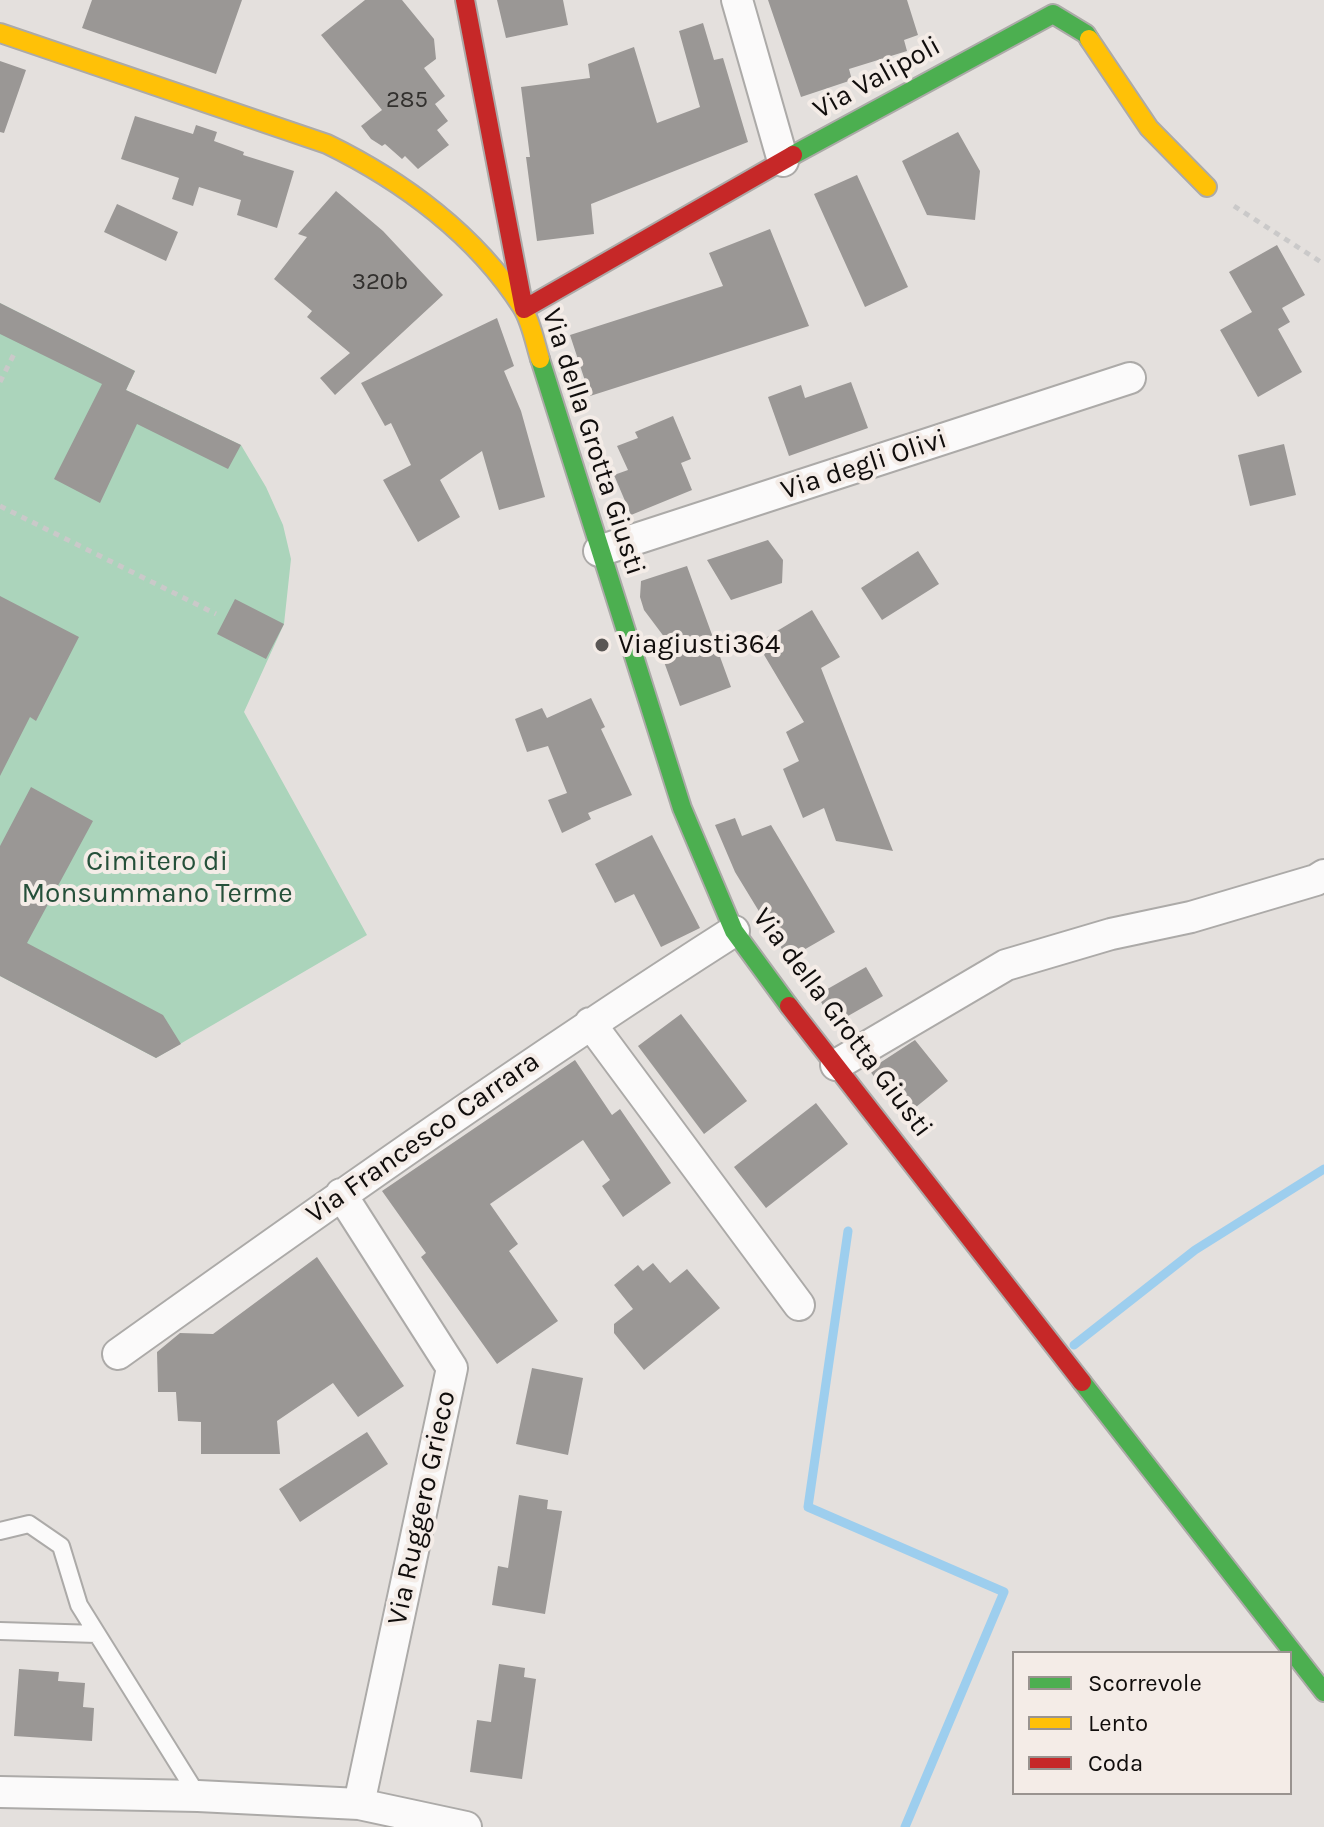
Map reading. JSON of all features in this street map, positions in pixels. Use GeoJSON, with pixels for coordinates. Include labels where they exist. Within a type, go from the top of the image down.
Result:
{"type":"FeatureCollection","features":[{"type":"Feature","properties":{"kind":"street"},"geometry":{"type":"LineString","coordinates":[[465,0],[524,309]]}},
{"type":"Feature","properties":{"kind":"street"},"geometry":{"type":"LineString","coordinates":[[737,0],[783,161]]}},
{"type":"Feature","properties":{"kind":"street","name":"Via Valipoli"},"geometry":{"type":"LineString","coordinates":[[524,309],[783,161],[1053,14],[1086,34],[1149,128],[1207,187]]}},
{"type":"Feature","properties":{"kind":"street","name":"Via della Grotta Giusti"},"geometry":{"type":"LineString","coordinates":[[0,33],[305,136],[360,160],[457,229],[524,309],[682,808],[734,931],[753,960],[1324,1692]]}},
{"type":"Feature","properties":{"kind":"street","name":"Via degli Olivi"},"geometry":{"type":"LineString","coordinates":[[599,551],[1130,378]]}},
{"type":"Feature","properties":{"kind":"street"},"geometry":{"type":"LineString","coordinates":[[836,1065],[1006,965],[1111,934],[1191,917],[1324,875]]}},
{"type":"Feature","properties":{"kind":"street","name":"Via Francesco Carrara"},"geometry":{"type":"LineString","coordinates":[[118,1354],[341,1194],[590,1023],[734,931]]}},
{"type":"Feature","properties":{"kind":"street"},"geometry":{"type":"LineString","coordinates":[[590,1023],[799,1305]]}},
{"type":"Feature","properties":{"kind":"street","name":"Via Ruggero Grieco"},"geometry":{"type":"LineString","coordinates":[[341,1194],[452,1368],[359,1804]]}},
{"type":"Feature","properties":{"kind":"street"},"geometry":{"type":"LineString","coordinates":[[0,1792],[198,1796],[359,1804],[466,1827]]}},
{"type":"Feature","properties":{"kind":"lane"},"geometry":{"type":"LineString","coordinates":[[0,1531],[29,1524],[61,1546],[79,1605],[198,1796]]}},
{"type":"Feature","properties":{"kind":"lane"},"geometry":{"type":"LineString","coordinates":[[0,1631],[97,1634]]}},
{"type":"Feature","properties":{"kind":"path"},"geometry":{"type":"LineString","coordinates":[[1207,187],[1324,264]]}},
{"type":"Feature","properties":{"kind":"path"},"geometry":{"type":"LineString","coordinates":[[0,382],[15,352]]}},
{"type":"Feature","properties":{"kind":"path"},"geometry":{"type":"LineString","coordinates":[[0,506],[216,614]]}},
{"type":"Feature","properties":{"kind":"green space","name":"Cimitero di Monsummano Terme"},"geometry":{"type":"Polygon","coordinates":[[[0,303],[135,371],[126,390],[241,445],[266,487],[283,525],[291,559],[284,624],[244,712],[367,935],[156,1058],[0,976],[0,303]]]}},
{"type":"Feature","properties":{"kind":"building"},"geometry":{"type":"Polygon","coordinates":[[[92,0],[242,0],[216,74],[82,28],[92,0]]]}},
{"type":"Feature","properties":{"kind":"building"},"geometry":{"type":"Polygon","coordinates":[[[365,0],[402,0],[434,39],[436,59],[424,68],[445,96],[435,104],[448,121],[437,130],[449,145],[418,169],[405,156],[402,159],[385,144],[382,146],[371,139],[361,126],[382,110],[321,35],[365,0]]]}},
{"type":"Feature","properties":{"kind":"building"},"geometry":{"type":"Polygon","coordinates":[[[497,0],[563,0],[568,25],[506,38],[497,0]]]}},
{"type":"Feature","properties":{"kind":"building"},"geometry":{"type":"Polygon","coordinates":[[[768,0],[907,0],[918,35],[904,40],[907,51],[849,69],[852,80],[801,97],[768,0]]]}},
{"type":"Feature","properties":{"kind":"building"},"geometry":{"type":"Polygon","coordinates":[[[703,23],[714,60],[723,58],[748,142],[591,204],[594,234],[537,241],[521,87],[590,78],[588,64],[634,47],[657,123],[700,107],[679,31],[703,23]]]}},
{"type":"Feature","properties":{"kind":"building"},"geometry":{"type":"Polygon","coordinates":[[[0,61],[26,70],[4,133],[0,132],[0,61]]]}},
{"type":"Feature","properties":{"kind":"building"},"geometry":{"type":"Polygon","coordinates":[[[135,116],[193,134],[196,125],[217,132],[214,141],[244,152],[243,155],[294,171],[277,228],[237,215],[241,200],[199,187],[193,206],[172,199],[179,178],[121,159],[135,116]]]}},
{"type":"Feature","properties":{"kind":"building"},"geometry":{"type":"Polygon","coordinates":[[[958,132],[980,171],[975,220],[927,215],[902,161],[958,132]]]}},
{"type":"Feature","properties":{"kind":"building"},"geometry":{"type":"Polygon","coordinates":[[[857,175],[908,287],[865,307],[814,194],[857,175]]]}},
{"type":"Feature","properties":{"kind":"building"},"geometry":{"type":"Polygon","coordinates":[[[336,191],[383,231],[443,295],[335,395],[320,378],[350,353],[307,317],[312,311],[274,279],[307,237],[298,234],[336,191]]]}},
{"type":"Feature","properties":{"kind":"building"},"geometry":{"type":"Polygon","coordinates":[[[117,204],[178,232],[166,261],[104,232],[117,204]]]}},
{"type":"Feature","properties":{"kind":"building"},"geometry":{"type":"Polygon","coordinates":[[[770,229],[809,326],[590,396],[570,335],[723,286],[709,253],[770,229]]]}},
{"type":"Feature","properties":{"kind":"building"},"geometry":{"type":"Polygon","coordinates":[[[1277,245],[1305,295],[1282,308],[1290,322],[1278,329],[1302,372],[1258,397],[1220,330],[1252,312],[1229,272],[1277,245]]]}},
{"type":"Feature","properties":{"kind":"building"},"geometry":{"type":"Polygon","coordinates":[[[0,303],[135,371],[126,390],[241,445],[228,469],[137,424],[100,503],[54,479],[102,384],[0,334],[0,303]]]}},
{"type":"Feature","properties":{"kind":"building"},"geometry":{"type":"Polygon","coordinates":[[[497,318],[514,366],[504,371],[521,411],[545,497],[499,510],[482,451],[440,480],[460,517],[418,542],[383,480],[411,465],[391,423],[385,426],[361,383],[497,318]]]}},
{"type":"Feature","properties":{"kind":"building"},"geometry":{"type":"Polygon","coordinates":[[[851,382],[868,428],[789,456],[768,397],[801,385],[805,398],[851,382]]]}},
{"type":"Feature","properties":{"kind":"building"},"geometry":{"type":"Polygon","coordinates":[[[673,416],[691,459],[681,463],[692,490],[631,515],[614,475],[628,470],[617,446],[638,438],[635,432],[673,416]]]}},
{"type":"Feature","properties":{"kind":"building"},"geometry":{"type":"Polygon","coordinates":[[[1284,444],[1296,495],[1250,506],[1238,455],[1284,444]]]}},
{"type":"Feature","properties":{"kind":"building"},"geometry":{"type":"Polygon","coordinates":[[[768,540],[783,560],[782,583],[731,600],[707,560],[768,540]]]}},
{"type":"Feature","properties":{"kind":"building"},"geometry":{"type":"Polygon","coordinates":[[[918,551],[939,584],[882,620],[861,588],[918,551]]]}},
{"type":"Feature","properties":{"kind":"building"},"geometry":{"type":"Polygon","coordinates":[[[687,566],[731,687],[680,706],[663,659],[677,654],[644,610],[640,597],[641,581],[687,566]]]}},
{"type":"Feature","properties":{"kind":"building"},"geometry":{"type":"Polygon","coordinates":[[[0,596],[79,637],[36,721],[30,717],[0,776],[0,596]]]}},
{"type":"Feature","properties":{"kind":"building"},"geometry":{"type":"Polygon","coordinates":[[[235,599],[284,624],[266,659],[217,634],[235,599]]]}},
{"type":"Feature","properties":{"kind":"building"},"geometry":{"type":"Polygon","coordinates":[[[812,610],[840,657],[821,668],[893,851],[836,841],[824,808],[803,818],[783,769],[799,761],[786,732],[804,722],[757,643],[812,610]]]}},
{"type":"Feature","properties":{"kind":"building"},"geometry":{"type":"Polygon","coordinates":[[[591,698],[605,727],[601,729],[632,795],[588,813],[591,819],[562,833],[548,800],[567,793],[548,746],[527,752],[515,719],[542,708],[547,718],[591,698]]]}},
{"type":"Feature","properties":{"kind":"building"},"geometry":{"type":"Polygon","coordinates":[[[31,787],[93,821],[27,943],[163,1015],[181,1044],[156,1058],[0,976],[0,846],[31,787]]]}},
{"type":"Feature","properties":{"kind":"building"},"geometry":{"type":"Polygon","coordinates":[[[735,818],[742,836],[771,825],[835,932],[788,959],[735,872],[715,825],[735,818]]]}},
{"type":"Feature","properties":{"kind":"building"},"geometry":{"type":"Polygon","coordinates":[[[652,835],[700,928],[661,947],[634,894],[615,903],[595,864],[652,835]]]}},
{"type":"Feature","properties":{"kind":"building"},"geometry":{"type":"Polygon","coordinates":[[[866,967],[883,996],[834,1024],[817,995],[866,967]]]}},
{"type":"Feature","properties":{"kind":"building"},"geometry":{"type":"Polygon","coordinates":[[[681,1014],[747,1101],[704,1134],[638,1046],[681,1014]]]}},
{"type":"Feature","properties":{"kind":"building"},"geometry":{"type":"Polygon","coordinates":[[[915,1040],[948,1081],[905,1116],[869,1070],[915,1040]]]}},
{"type":"Feature","properties":{"kind":"building"},"geometry":{"type":"Polygon","coordinates":[[[575,1060],[612,1115],[620,1109],[671,1183],[623,1217],[602,1186],[610,1180],[583,1140],[490,1204],[518,1244],[509,1251],[558,1321],[497,1364],[421,1257],[426,1253],[382,1191],[575,1060]]]}},
{"type":"Feature","properties":{"kind":"building"},"geometry":{"type":"Polygon","coordinates":[[[816,1103],[848,1144],[766,1208],[734,1167],[816,1103]]]}},
{"type":"Feature","properties":{"kind":"building"},"geometry":{"type":"Polygon","coordinates":[[[317,1257],[404,1386],[358,1417],[333,1383],[277,1421],[280,1454],[201,1454],[201,1422],[178,1421],[176,1392],[158,1392],[157,1352],[180,1333],[213,1334],[317,1257]]]}},
{"type":"Feature","properties":{"kind":"building"},"geometry":{"type":"Polygon","coordinates":[[[653,1263],[670,1283],[687,1269],[720,1308],[644,1370],[614,1333],[614,1324],[633,1309],[614,1285],[638,1265],[643,1271],[653,1263]]]}},
{"type":"Feature","properties":{"kind":"building"},"geometry":{"type":"Polygon","coordinates":[[[532,1368],[583,1378],[568,1455],[516,1444],[532,1368]]]}},
{"type":"Feature","properties":{"kind":"building"},"geometry":{"type":"Polygon","coordinates":[[[367,1432],[388,1464],[300,1522],[279,1489],[367,1432]]]}},
{"type":"Feature","properties":{"kind":"building"},"geometry":{"type":"Polygon","coordinates":[[[519,1495],[548,1500],[547,1509],[562,1511],[545,1614],[492,1605],[498,1566],[508,1568],[519,1495]]]}},
{"type":"Feature","properties":{"kind":"building"},"geometry":{"type":"Polygon","coordinates":[[[499,1664],[525,1668],[524,1677],[536,1679],[522,1779],[470,1772],[477,1720],[491,1722],[499,1664]]]}},
{"type":"Feature","properties":{"kind":"building"},"geometry":{"type":"Polygon","coordinates":[[[19,1669],[59,1672],[58,1681],[85,1683],[83,1707],[94,1708],[92,1741],[14,1736],[19,1669]]]}},
{"type":"Feature","properties":{"kind":"waterway"},"geometry":{"type":"LineString","coordinates":[[1074,1345],[1195,1250],[1324,1169]]}},
{"type":"Feature","properties":{"kind":"waterway"},"geometry":{"type":"LineString","coordinates":[[848,1231],[808,1507],[1004,1592],[905,1827]]}},
{"type":"Feature","properties":{"kind":"traffic: fast"},"geometry":{"type":"LineString","coordinates":[[793,155],[1053,14],[1089,39]]}},
{"type":"Feature","properties":{"kind":"traffic: fast"},"geometry":{"type":"LineString","coordinates":[[540,359],[682,808],[734,931],[789,1006]]}},
{"type":"Feature","properties":{"kind":"traffic: fast"},"geometry":{"type":"LineString","coordinates":[[1082,1382],[1292,1651]]}},
{"type":"Feature","properties":{"kind":"traffic: fast"},"geometry":{"type":"LineString","coordinates":[[1292,1651],[1324,1692]]}},
{"type":"Feature","properties":{"kind":"traffic: slow"},"geometry":{"type":"LineString","coordinates":[[0,33],[327,144],[383,175],[436,212],[483,256],[525,313],[540,359]]}},
{"type":"Feature","properties":{"kind":"traffic: slow"},"geometry":{"type":"LineString","coordinates":[[1089,39],[1149,128],[1207,187]]}},
{"type":"Feature","properties":{"kind":"traffic: jam"},"geometry":{"type":"LineString","coordinates":[[465,0],[524,309],[793,155]]}},
{"type":"Feature","properties":{"kind":"traffic: jam"},"geometry":{"type":"LineString","coordinates":[[789,1006],[1082,1382]]}},
{"type":"Feature","properties":{"kind":"place","name":"Viagiusti364"},"geometry":{"type":"Point","coordinates":[602,645]}}]}
